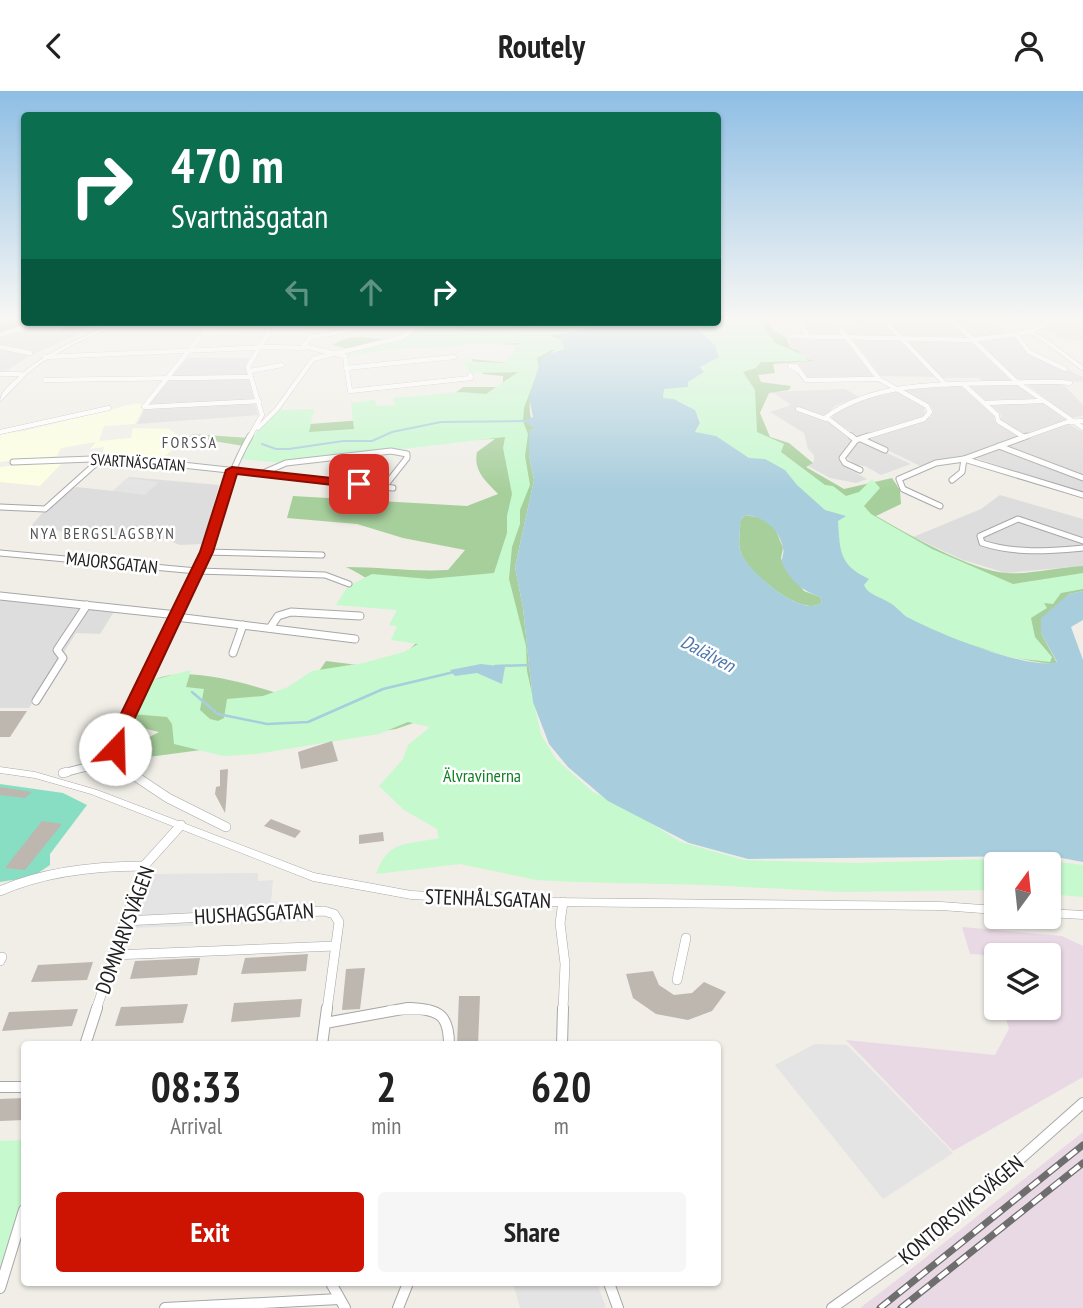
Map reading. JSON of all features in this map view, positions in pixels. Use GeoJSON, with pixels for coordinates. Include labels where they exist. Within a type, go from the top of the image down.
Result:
{"type":"FeatureCollection","features":[{"type":"Feature","properties":{"kind":"street"},"geometry":{"type":"LineString","coordinates":[[0,400],[19,377]]}},
{"type":"Feature","properties":{"kind":"street"},"geometry":{"type":"LineString","coordinates":[[45,380],[203,377]]}},
{"type":"Feature","properties":{"kind":"street"},"geometry":{"type":"LineString","coordinates":[[114,760],[118,738],[206,552],[232,470],[260,419],[259,401],[252,377]]}},
{"type":"Feature","properties":{"kind":"street"},"geometry":{"type":"LineString","coordinates":[[248,437],[276,409],[300,377]]}},
{"type":"Feature","properties":{"kind":"street"},"geometry":{"type":"LineString","coordinates":[[348,377],[350,391],[471,377]]}},
{"type":"Feature","properties":{"kind":"street"},"geometry":{"type":"LineString","coordinates":[[804,377],[806,380],[879,379],[927,406],[929,415],[912,424],[858,439],[842,458],[845,463],[860,470]]}},
{"type":"Feature","properties":{"kind":"street"},"geometry":{"type":"LineString","coordinates":[[938,377],[946,385]]}},
{"type":"Feature","properties":{"kind":"street"},"geometry":{"type":"LineString","coordinates":[[1011,377],[1083,428]]}},
{"type":"Feature","properties":{"kind":"street"},"geometry":{"type":"LineString","coordinates":[[165,379],[144,407],[259,401]]}},
{"type":"Feature","properties":{"kind":"street"},"geometry":{"type":"LineString","coordinates":[[826,419],[842,405],[898,390],[963,384],[1070,383]]}},
{"type":"Feature","properties":{"kind":"street"},"geometry":{"type":"LineString","coordinates":[[963,384],[997,415],[998,421],[1024,437]]}},
{"type":"Feature","properties":{"kind":"street"},"geometry":{"type":"LineString","coordinates":[[985,404],[1043,401]]}},
{"type":"Feature","properties":{"kind":"street"},"geometry":{"type":"LineString","coordinates":[[0,432],[109,408]]}},
{"type":"Feature","properties":{"kind":"street"},"geometry":{"type":"LineString","coordinates":[[798,409],[826,419],[858,439],[885,450]]}},
{"type":"Feature","properties":{"kind":"street"},"geometry":{"type":"LineString","coordinates":[[940,506],[903,489],[899,479],[936,463],[964,459],[1072,421],[1083,421]]}},
{"type":"Feature","properties":{"kind":"street"},"geometry":{"type":"LineString","coordinates":[[999,446],[1083,478]]}},
{"type":"Feature","properties":{"kind":"street","name":"SVARTNÄSGATAN"},"geometry":{"type":"LineString","coordinates":[[262,474],[286,463],[391,451],[407,454],[407,458],[384,487]]}},
{"type":"Feature","properties":{"kind":"street"},"geometry":{"type":"LineString","coordinates":[[0,507],[45,509],[103,457]]}},
{"type":"Feature","properties":{"kind":"street","name":"SVARTNÄSGATAN"},"geometry":{"type":"LineString","coordinates":[[13,462],[103,457],[393,488]]}},
{"type":"Feature","properties":{"kind":"street"},"geometry":{"type":"LineString","coordinates":[[952,480],[962,472],[964,459]]}},
{"type":"Feature","properties":{"kind":"street"},"geometry":{"type":"LineString","coordinates":[[964,459],[1083,495]]}},
{"type":"Feature","properties":{"kind":"street"},"geometry":{"type":"LineString","coordinates":[[1083,541],[1018,519],[980,536],[982,543],[1003,551],[1023,554],[1083,548]]}},
{"type":"Feature","properties":{"kind":"street"},"geometry":{"type":"LineString","coordinates":[[206,552],[322,555]]}},
{"type":"Feature","properties":{"kind":"street","name":"MAJORSGATAN"},"geometry":{"type":"LineString","coordinates":[[0,553],[197,571],[325,575],[349,584]]}},
{"type":"Feature","properties":{"kind":"street"},"geometry":{"type":"LineString","coordinates":[[0,596],[355,639]]}},
{"type":"Feature","properties":{"kind":"street"},"geometry":{"type":"LineString","coordinates":[[36,701],[63,658],[57,650],[87,605]]}},
{"type":"Feature","properties":{"kind":"street"},"geometry":{"type":"LineString","coordinates":[[270,628],[278,617],[291,612],[360,616]]}},
{"type":"Feature","properties":{"kind":"street"},"geometry":{"type":"LineString","coordinates":[[233,653],[243,625]]}},
{"type":"Feature","properties":{"kind":"street"},"geometry":{"type":"LineString","coordinates":[[63,773],[114,760]]}},
{"type":"Feature","properties":{"kind":"street"},"geometry":{"type":"LineString","coordinates":[[114,760],[139,782],[200,816],[226,827]]}},
{"type":"Feature","properties":{"kind":"street","name":"STENHÅLSGATAN"},"geometry":{"type":"LineString","coordinates":[[0,770],[34,775],[94,792],[313,877],[411,895],[563,902],[941,906],[984,909]]}},
{"type":"Feature","properties":{"kind":"street","name":"DOMNARVSVÄGEN"},"geometry":{"type":"LineString","coordinates":[[86,1041],[144,866],[181,825]]}},
{"type":"Feature","properties":{"kind":"street"},"geometry":{"type":"LineString","coordinates":[[0,891],[15,883],[87,870],[123,865],[144,866]]}},
{"type":"Feature","properties":{"kind":"street"},"geometry":{"type":"LineString","coordinates":[[562,1041],[566,971],[560,923],[563,902]]}},
{"type":"Feature","properties":{"kind":"street","name":"HUSHAGSGATAN"},"geometry":{"type":"LineString","coordinates":[[124,921],[324,911],[334,913],[339,922],[323,1041]]}},
{"type":"Feature","properties":{"kind":"street"},"geometry":{"type":"LineString","coordinates":[[1061,914],[1083,915]]}},
{"type":"Feature","properties":{"kind":"street"},"geometry":{"type":"LineString","coordinates":[[677,981],[685,938]]}},
{"type":"Feature","properties":{"kind":"street"},"geometry":{"type":"LineString","coordinates":[[113,955],[335,946]]}},
{"type":"Feature","properties":{"kind":"street"},"geometry":{"type":"LineString","coordinates":[[325,1023],[404,1008],[423,1008],[439,1012],[447,1023],[449,1041]]}},
{"type":"Feature","properties":{"kind":"street"},"geometry":{"type":"LineString","coordinates":[[0,1087],[21,1087]]}},
{"type":"Feature","properties":{"kind":"street","name":"KONTORSVIKSVÄGEN"},"geometry":{"type":"LineString","coordinates":[[832,1308],[872,1284],[914,1251],[1083,1103]]}},
{"type":"Feature","properties":{"kind":"street"},"geometry":{"type":"LineString","coordinates":[[0,1288],[21,1228]]}},
{"type":"Feature","properties":{"kind":"street"},"geometry":{"type":"LineString","coordinates":[[165,1308],[342,1304],[333,1286]]}},
{"type":"Feature","properties":{"kind":"street"},"geometry":{"type":"LineString","coordinates":[[398,1308],[407,1286]]}},
{"type":"Feature","properties":{"kind":"street"},"geometry":{"type":"LineString","coordinates":[[610,1286],[618,1308]]}},
{"type":"Feature","properties":{"kind":"shaded area"},"geometry":{"type":"Polygon","coordinates":[[[168,377],[248,377],[258,415],[137,424],[147,404],[168,377]]]}},
{"type":"Feature","properties":{"kind":"shaded area"},"geometry":{"type":"Polygon","coordinates":[[[807,377],[874,377],[808,379],[807,377]]]}},
{"type":"Feature","properties":{"kind":"shaded area"},"geometry":{"type":"Polygon","coordinates":[[[1083,377],[1083,381],[1062,383],[1083,405],[1083,416],[1071,418],[1025,383],[985,384],[979,378],[940,378],[1083,377]]]}},
{"type":"Feature","properties":{"kind":"shaded area"},"geometry":{"type":"Polygon","coordinates":[[[1016,384],[1038,400],[987,402],[967,385],[1016,384]]]}},
{"type":"Feature","properties":{"kind":"shaded area"},"geometry":{"type":"Polygon","coordinates":[[[961,385],[995,416],[994,420],[1019,436],[964,457],[920,466],[865,439],[931,417],[933,410],[927,403],[904,390],[961,385]]]}},
{"type":"Feature","properties":{"kind":"shaded area"},"geometry":{"type":"Polygon","coordinates":[[[845,389],[859,397],[835,406],[824,417],[810,415],[828,421],[852,440],[839,458],[842,465],[867,479],[856,483],[830,478],[808,466],[814,461],[814,455],[808,449],[804,433],[770,412],[791,405],[772,392],[845,389]]]}},
{"type":"Feature","properties":{"kind":"shaded area"},"geometry":{"type":"Polygon","coordinates":[[[897,391],[924,406],[925,416],[859,437],[831,419],[836,411],[848,404],[897,391]]]}},
{"type":"Feature","properties":{"kind":"shaded area"},"geometry":{"type":"Polygon","coordinates":[[[1041,402],[1068,421],[1024,435],[1000,420],[1001,415],[989,405],[1041,402]]]}},
{"type":"Feature","properties":{"kind":"shaded area"},"geometry":{"type":"Polygon","coordinates":[[[137,403],[145,406],[135,424],[104,426],[99,441],[131,438],[133,428],[169,429],[184,440],[160,460],[102,455],[104,447],[90,449],[96,442],[61,448],[57,456],[0,462],[0,434],[24,431],[137,403]]]}},
{"type":"Feature","properties":{"kind":"shaded area"},"geometry":{"type":"Polygon","coordinates":[[[1068,424],[1083,432],[1083,494],[973,457],[1068,424]]]}},
{"type":"Feature","properties":{"kind":"shaded area"},"geometry":{"type":"Polygon","coordinates":[[[861,441],[911,464],[881,475],[865,466],[856,465],[846,457],[857,442],[861,441]]]}},
{"type":"Feature","properties":{"kind":"shaded area"},"geometry":{"type":"Polygon","coordinates":[[[65,460],[40,486],[0,482],[0,467],[65,460]]]}},
{"type":"Feature","properties":{"kind":"shaded area"},"geometry":{"type":"Polygon","coordinates":[[[129,477],[219,485],[203,544],[180,545],[167,540],[141,541],[131,537],[28,530],[44,511],[76,487],[113,491],[129,477]]]}},
{"type":"Feature","properties":{"kind":"shaded area"},"geometry":{"type":"Polygon","coordinates":[[[127,478],[159,482],[145,495],[113,491],[127,478]]]}},
{"type":"Feature","properties":{"kind":"shaded area"},"geometry":{"type":"Polygon","coordinates":[[[1000,495],[1083,519],[1083,566],[1006,573],[963,560],[913,537],[981,509],[1000,495]]]}},
{"type":"Feature","properties":{"kind":"shaded area"},"geometry":{"type":"Polygon","coordinates":[[[0,599],[115,610],[100,634],[76,633],[29,708],[0,708],[0,599]]]}},
{"type":"Feature","properties":{"kind":"shaded area"},"geometry":{"type":"Polygon","coordinates":[[[258,873],[258,881],[273,880],[271,902],[316,901],[312,921],[135,928],[154,874],[258,873]]]}},
{"type":"Feature","properties":{"kind":"shaded area"},"geometry":{"type":"Polygon","coordinates":[[[962,927],[1062,936],[1083,946],[1083,1077],[953,1151],[846,1040],[995,1055],[1009,1029],[1006,1020],[1061,1020],[1061,943],[984,943],[984,955],[970,954],[962,927]]]}},
{"type":"Feature","properties":{"kind":"shaded area"},"geometry":{"type":"Polygon","coordinates":[[[815,1044],[847,1045],[953,1153],[883,1199],[775,1065],[815,1044]]]}},
{"type":"Feature","properties":{"kind":"shaded area"},"geometry":{"type":"Polygon","coordinates":[[[1083,1132],[1083,1308],[860,1308],[915,1266],[1083,1132]]]}},
{"type":"Feature","properties":{"kind":"shaded area"},"geometry":{"type":"Polygon","coordinates":[[[514,1286],[598,1286],[606,1308],[520,1308],[514,1286]]]}},
{"type":"Feature","properties":{"kind":"green space"},"geometry":{"type":"Polygon","coordinates":[[[503,377],[538,377],[530,398],[531,419],[535,429],[529,431],[529,455],[534,480],[515,567],[523,608],[533,702],[509,702],[485,843],[451,723],[431,717],[396,729],[290,746],[231,746],[141,758],[125,750],[159,732],[134,726],[129,717],[144,688],[156,679],[172,675],[214,677],[290,697],[313,680],[326,661],[390,669],[420,639],[407,616],[390,596],[370,580],[346,567],[448,570],[465,550],[403,538],[357,524],[287,518],[293,496],[467,506],[498,494],[482,475],[476,459],[477,452],[495,439],[250,447],[189,437],[193,434],[278,440],[297,425],[427,415],[463,387],[503,387],[503,377]]]}},
{"type":"Feature","properties":{"kind":"green space","name":"Älvravinerna"},"geometry":{"type":"Polygon","coordinates":[[[511,377],[536,377],[524,408],[523,421],[528,434],[525,456],[530,485],[520,510],[520,524],[512,547],[509,579],[526,646],[527,671],[541,735],[556,759],[593,792],[618,803],[681,842],[744,860],[854,863],[984,859],[984,890],[842,892],[575,882],[536,880],[460,864],[376,874],[387,855],[400,845],[439,838],[437,829],[404,810],[379,786],[403,759],[408,745],[430,727],[408,722],[379,734],[256,754],[223,756],[174,744],[172,724],[167,717],[132,714],[149,681],[191,670],[186,687],[204,689],[200,710],[210,719],[218,721],[224,718],[227,699],[263,696],[288,687],[312,671],[363,663],[404,652],[418,644],[391,640],[397,626],[389,625],[397,610],[336,605],[348,586],[372,574],[429,579],[494,573],[507,533],[507,516],[512,494],[503,448],[505,437],[282,463],[242,459],[254,435],[279,410],[314,409],[309,432],[354,429],[351,403],[375,400],[376,406],[395,405],[393,398],[461,392],[486,394],[511,377]]]}},
{"type":"Feature","properties":{"kind":"green space"},"geometry":{"type":"Polygon","coordinates":[[[696,377],[746,377],[755,390],[757,432],[784,444],[781,452],[825,485],[833,486],[846,496],[859,492],[872,479],[880,488],[864,506],[871,514],[932,549],[1013,584],[1083,573],[1083,589],[1061,593],[1053,604],[1044,603],[1047,608],[1031,618],[1035,637],[1052,657],[1050,662],[1013,658],[925,630],[864,592],[836,550],[840,539],[824,510],[765,465],[742,454],[690,443],[701,422],[698,416],[686,404],[662,398],[661,392],[665,388],[688,383],[696,377]]]}},
{"type":"Feature","properties":{"kind":"green space"},"geometry":{"type":"Polygon","coordinates":[[[729,377],[759,377],[761,382],[791,386],[789,390],[769,393],[760,413],[770,437],[789,443],[813,463],[806,467],[844,489],[892,478],[900,490],[901,504],[876,516],[940,551],[976,566],[1007,573],[1083,566],[1083,591],[1069,594],[1041,633],[1057,663],[1012,657],[972,645],[928,627],[841,554],[838,520],[765,459],[749,458],[762,445],[729,377]]]}},
{"type":"Feature","properties":{"kind":"green space"},"geometry":{"type":"Polygon","coordinates":[[[745,515],[761,518],[775,528],[783,548],[781,558],[784,566],[804,591],[820,597],[822,602],[814,606],[803,605],[790,599],[765,582],[745,561],[739,541],[740,521],[745,515]]]}},
{"type":"Feature","properties":{"kind":"green space"},"geometry":{"type":"Polygon","coordinates":[[[0,784],[63,793],[87,805],[50,854],[50,865],[32,877],[0,882],[0,784]]]}},
{"type":"Feature","properties":{"kind":"green space","name":"Älvravinerna"},"geometry":{"type":"Polygon","coordinates":[[[1061,862],[1083,865],[1083,897],[1061,895],[1061,862]]]}},
{"type":"Feature","properties":{"kind":"green space"},"geometry":{"type":"Polygon","coordinates":[[[21,1140],[21,1203],[0,1266],[0,1141],[21,1140]]]}},
{"type":"Feature","properties":{"kind":"water","name":"Dalälven"},"geometry":{"type":"Polygon","coordinates":[[[536,377],[696,377],[688,382],[688,387],[664,389],[663,398],[674,399],[695,410],[700,423],[695,432],[716,436],[749,458],[765,459],[785,470],[797,485],[825,510],[846,516],[838,521],[843,556],[852,568],[869,579],[864,585],[868,591],[907,617],[1004,656],[1025,661],[1057,662],[1041,633],[1041,618],[1069,594],[1083,591],[1083,620],[1071,627],[1083,660],[1083,862],[1061,858],[1061,852],[984,852],[984,857],[748,859],[689,843],[608,801],[568,767],[549,744],[533,702],[523,608],[515,567],[534,480],[529,455],[529,431],[535,429],[524,421],[533,417],[529,398],[536,377]],[[745,515],[740,521],[740,549],[746,561],[765,582],[790,599],[803,605],[814,606],[822,602],[820,597],[803,589],[786,571],[782,563],[781,541],[765,521],[745,515]]]}},
{"type":"Feature","properties":{"kind":"water"},"geometry":{"type":"Polygon","coordinates":[[[481,664],[505,667],[502,684],[477,673],[455,676],[450,670],[481,664]]]}},
{"type":"Feature","properties":{"kind":"building"},"geometry":{"type":"Polygon","coordinates":[[[0,711],[27,711],[10,737],[0,737],[0,711]]]}},
{"type":"Feature","properties":{"kind":"building"},"geometry":{"type":"Polygon","coordinates":[[[332,741],[338,761],[301,769],[298,752],[332,741]]]}},
{"type":"Feature","properties":{"kind":"building"},"geometry":{"type":"Polygon","coordinates":[[[228,769],[225,813],[215,794],[216,787],[220,786],[220,770],[228,769]]]}},
{"type":"Feature","properties":{"kind":"building"},"geometry":{"type":"Polygon","coordinates":[[[0,787],[32,792],[25,798],[0,795],[0,787]]]}},
{"type":"Feature","properties":{"kind":"building"},"geometry":{"type":"Polygon","coordinates":[[[271,819],[301,831],[295,838],[264,826],[271,819]]]}},
{"type":"Feature","properties":{"kind":"building"},"geometry":{"type":"Polygon","coordinates":[[[42,821],[62,824],[25,870],[5,868],[42,821]]]}},
{"type":"Feature","properties":{"kind":"building"},"geometry":{"type":"Polygon","coordinates":[[[383,832],[384,841],[359,844],[359,835],[383,832]]]}},
{"type":"Feature","properties":{"kind":"building"},"geometry":{"type":"Polygon","coordinates":[[[308,954],[306,971],[241,974],[245,958],[308,954]]]}},
{"type":"Feature","properties":{"kind":"building"},"geometry":{"type":"Polygon","coordinates":[[[200,958],[197,975],[130,979],[135,961],[200,958]]]}},
{"type":"Feature","properties":{"kind":"building"},"geometry":{"type":"Polygon","coordinates":[[[93,962],[87,980],[31,982],[38,965],[93,962]]]}},
{"type":"Feature","properties":{"kind":"building"},"geometry":{"type":"Polygon","coordinates":[[[365,968],[360,1009],[342,1010],[346,969],[365,968]]]}},
{"type":"Feature","properties":{"kind":"building"},"geometry":{"type":"Polygon","coordinates":[[[653,971],[659,985],[674,995],[692,993],[704,982],[726,992],[712,1011],[688,1020],[656,1014],[633,998],[626,974],[653,971]]]}},
{"type":"Feature","properties":{"kind":"building"},"geometry":{"type":"Polygon","coordinates":[[[459,996],[480,996],[478,1041],[457,1041],[459,996]]]}},
{"type":"Feature","properties":{"kind":"building"},"geometry":{"type":"Polygon","coordinates":[[[302,999],[300,1017],[231,1022],[234,1003],[302,999]]]}},
{"type":"Feature","properties":{"kind":"building"},"geometry":{"type":"Polygon","coordinates":[[[188,1004],[183,1023],[115,1026],[121,1007],[188,1004]]]}},
{"type":"Feature","properties":{"kind":"building"},"geometry":{"type":"Polygon","coordinates":[[[78,1009],[72,1026],[2,1031],[9,1012],[78,1009]]]}},
{"type":"Feature","properties":{"kind":"building"},"geometry":{"type":"Polygon","coordinates":[[[21,1098],[21,1120],[0,1121],[0,1099],[21,1098]]]}},
{"type":"Feature","properties":{"kind":"waterway"},"geometry":{"type":"LineString","coordinates":[[262,444],[276,449],[289,449],[343,441],[372,441],[392,432],[441,422],[527,421]]}},
{"type":"Feature","properties":{"kind":"waterway"},"geometry":{"type":"LineString","coordinates":[[495,666],[530,665]]}},
{"type":"Feature","properties":{"kind":"waterway"},"geometry":{"type":"LineString","coordinates":[[192,692],[218,714],[267,724],[308,722],[383,689],[454,672]]}},
{"type":"Feature","properties":{"kind":"railway"},"geometry":{"type":"LineString","coordinates":[[880,1308],[1083,1145]]}},
{"type":"Feature","properties":{"kind":"railway"},"geometry":{"type":"LineString","coordinates":[[901,1308],[1083,1163]]}},
{"type":"Feature","properties":{"kind":"district","name":"FORSSA"},"geometry":{"type":"Point","coordinates":[190,442]}},
{"type":"Feature","properties":{"kind":"district","name":"NYA BERGSLAGSBYN"},"geometry":{"type":"Point","coordinates":[103,533]}},
{"type":"Feature","properties":{"kind":"route"},"geometry":{"type":"LineString","coordinates":[[115,749],[123,726],[206,552],[232,470],[359,484]]}}]}
